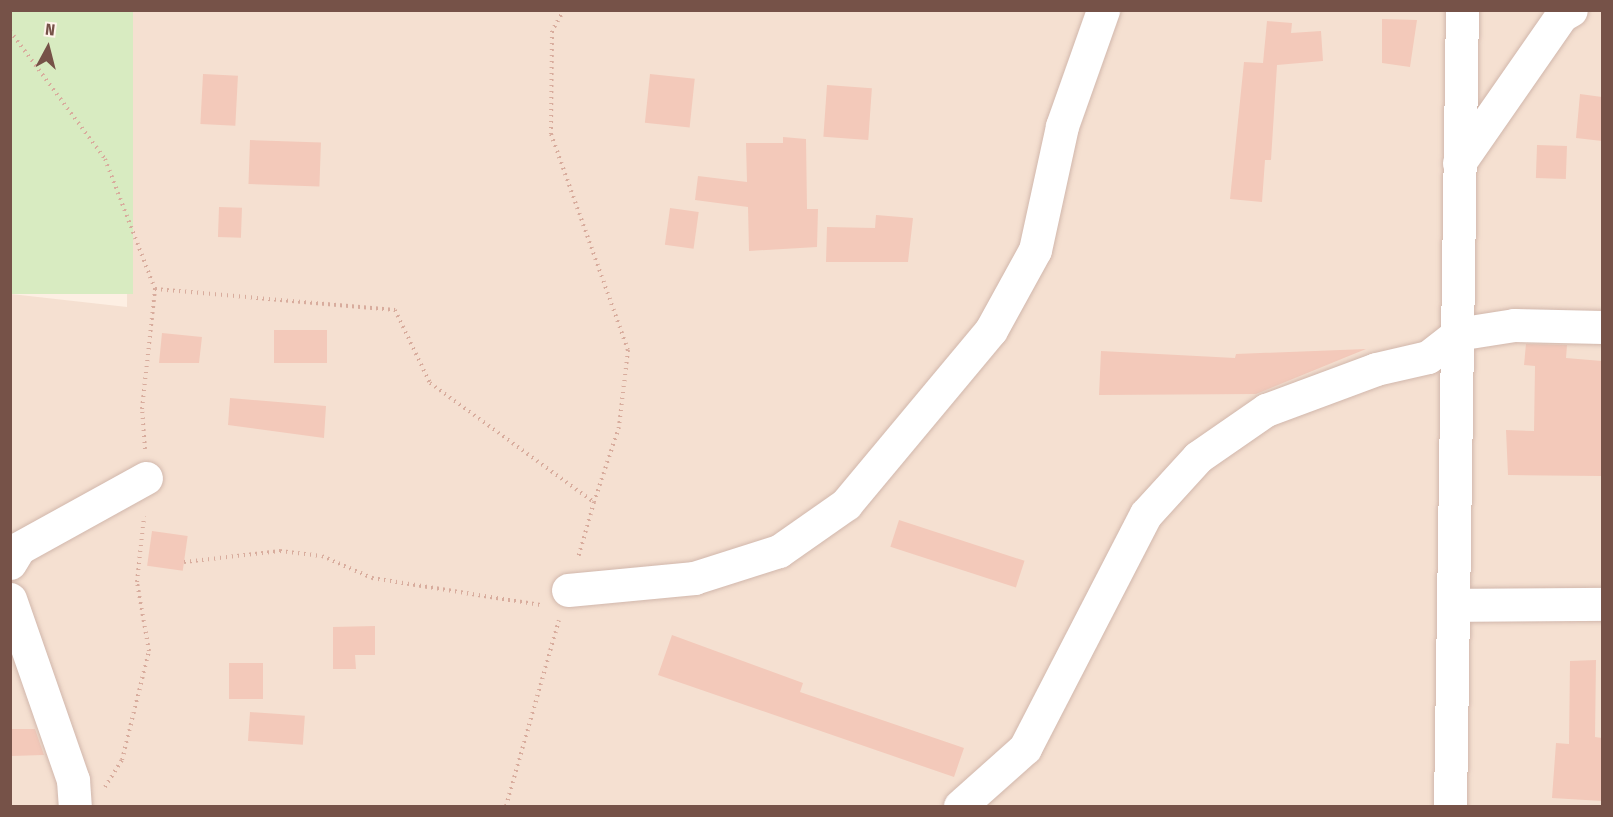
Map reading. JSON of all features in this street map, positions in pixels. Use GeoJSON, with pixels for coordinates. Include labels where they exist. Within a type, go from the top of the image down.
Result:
{"type":"FeatureCollection","features":[{"type":"Feature","properties":{"kind":"street"},"geometry":{"type":"LineString","coordinates":[[565,600],[694,578],[779,551],[846,504],[991,330],[1035,250],[1062,126],[1103,10]]}},
{"type":"Feature","properties":{"kind":"street"},"geometry":{"type":"LineString","coordinates":[[1450,807],[1462,10]]}},
{"type":"Feature","properties":{"kind":"street"},"geometry":{"type":"LineString","coordinates":[[1459,163],[1562,15],[1571,10]]}},
{"type":"Feature","properties":{"kind":"street"},"geometry":{"type":"LineString","coordinates":[[960,807],[1025,748],[1146,514],[1198,457],[1266,410],[1376,369],[1428,357],[1457,334],[1514,325],[1602,327]]}},
{"type":"Feature","properties":{"kind":"street"},"geometry":{"type":"LineString","coordinates":[[10,564],[19,548],[146,478]]}},
{"type":"Feature","properties":{"kind":"street"},"geometry":{"type":"LineString","coordinates":[[10,599],[74,780],[87,801]]}},
{"type":"Feature","properties":{"kind":"street"},"geometry":{"type":"LineString","coordinates":[[1453,605],[1602,604]]}},
{"type":"Feature","properties":{"kind":"path"},"geometry":{"type":"LineString","coordinates":[[506,807],[594,502],[619,428],[628,350],[552,134],[552,31],[564,10]]}},
{"type":"Feature","properties":{"kind":"path"},"geometry":{"type":"LineString","coordinates":[[10,32],[105,159],[155,289],[142,409],[146,478],[137,582],[149,651],[122,760],[87,801]]}},
{"type":"Feature","properties":{"kind":"path"},"geometry":{"type":"LineString","coordinates":[[155,289],[395,310],[430,383],[594,502]]}},
{"type":"Feature","properties":{"kind":"path"},"geometry":{"type":"LineString","coordinates":[[184,562],[280,551],[322,556],[372,578],[565,600]]}},
{"type":"Feature","properties":{"kind":"shaded area"},"geometry":{"type":"Polygon","coordinates":[[[1602,11],[1602,806],[11,806],[11,294],[127,307],[129,12],[1602,11]]]}},
{"type":"Feature","properties":{"kind":"green space"},"geometry":{"type":"Polygon","coordinates":[[[11,10],[133,10],[133,294],[11,294],[11,10]]]}},
{"type":"Feature","properties":{"kind":"building"},"geometry":{"type":"Polygon","coordinates":[[[1382,19],[1417,20],[1410,67],[1382,63],[1382,19]]]}},
{"type":"Feature","properties":{"kind":"building"},"geometry":{"type":"Polygon","coordinates":[[[1267,21],[1292,23],[1291,33],[1321,31],[1323,61],[1277,65],[1271,160],[1265,160],[1262,202],[1230,199],[1244,62],[1263,63],[1267,21]]]}},
{"type":"Feature","properties":{"kind":"building"},"geometry":{"type":"Polygon","coordinates":[[[203,74],[238,76],[235,126],[200,124],[203,74]]]}},
{"type":"Feature","properties":{"kind":"building"},"geometry":{"type":"Polygon","coordinates":[[[650,74],[695,79],[690,127],[645,123],[650,74]]]}},
{"type":"Feature","properties":{"kind":"building"},"geometry":{"type":"Polygon","coordinates":[[[827,85],[872,88],[868,140],[823,137],[827,85]]]}},
{"type":"Feature","properties":{"kind":"building"},"geometry":{"type":"Polygon","coordinates":[[[1580,94],[1602,97],[1602,141],[1576,138],[1580,94]]]}},
{"type":"Feature","properties":{"kind":"building"},"geometry":{"type":"Polygon","coordinates":[[[783,137],[806,139],[807,209],[818,209],[817,247],[749,251],[748,207],[695,200],[698,176],[747,182],[746,143],[783,143],[783,137]]]}},
{"type":"Feature","properties":{"kind":"building"},"geometry":{"type":"Polygon","coordinates":[[[250,140],[321,142],[319,186],[248,184],[250,140]]]}},
{"type":"Feature","properties":{"kind":"building"},"geometry":{"type":"Polygon","coordinates":[[[1537,145],[1567,146],[1566,179],[1536,178],[1537,145]]]}},
{"type":"Feature","properties":{"kind":"building"},"geometry":{"type":"Polygon","coordinates":[[[219,207],[242,208],[241,238],[218,237],[219,207]]]}},
{"type":"Feature","properties":{"kind":"building"},"geometry":{"type":"Polygon","coordinates":[[[670,208],[699,212],[694,249],[665,245],[670,208]]]}},
{"type":"Feature","properties":{"kind":"building"},"geometry":{"type":"Polygon","coordinates":[[[876,215],[913,218],[908,262],[826,262],[827,227],[875,228],[876,215]]]}},
{"type":"Feature","properties":{"kind":"building"},"geometry":{"type":"Polygon","coordinates":[[[274,330],[327,330],[327,363],[274,363],[274,330]]]}},
{"type":"Feature","properties":{"kind":"building"},"geometry":{"type":"Polygon","coordinates":[[[162,333],[202,337],[199,363],[159,363],[162,333]]]}},
{"type":"Feature","properties":{"kind":"building"},"geometry":{"type":"Polygon","coordinates":[[[1526,344],[1567,345],[1566,358],[1602,361],[1602,476],[1508,475],[1506,430],[1534,431],[1535,366],[1524,365],[1526,344]]]}},
{"type":"Feature","properties":{"kind":"building"},"geometry":{"type":"Polygon","coordinates":[[[1366,349],[1256,394],[1099,395],[1101,351],[1235,358],[1236,354],[1366,349]]]}},
{"type":"Feature","properties":{"kind":"building"},"geometry":{"type":"Polygon","coordinates":[[[230,398],[326,406],[324,438],[228,425],[230,398]]]}},
{"type":"Feature","properties":{"kind":"building"},"geometry":{"type":"Polygon","coordinates":[[[899,520],[1025,561],[1016,587],[890,547],[899,520]]]}},
{"type":"Feature","properties":{"kind":"building"},"geometry":{"type":"Polygon","coordinates":[[[152,531],[188,536],[183,571],[147,566],[152,531]]]}},
{"type":"Feature","properties":{"kind":"building"},"geometry":{"type":"Polygon","coordinates":[[[375,626],[375,655],[355,655],[356,669],[333,669],[333,627],[375,626]]]}},
{"type":"Feature","properties":{"kind":"building"},"geometry":{"type":"Polygon","coordinates":[[[672,635],[803,683],[800,692],[964,748],[954,777],[658,675],[672,635]]]}},
{"type":"Feature","properties":{"kind":"building"},"geometry":{"type":"Polygon","coordinates":[[[1596,660],[1595,737],[1602,738],[1602,801],[1552,798],[1556,743],[1569,744],[1570,661],[1596,660]]]}},
{"type":"Feature","properties":{"kind":"building"},"geometry":{"type":"Polygon","coordinates":[[[229,663],[263,663],[263,699],[229,699],[229,663]]]}},
{"type":"Feature","properties":{"kind":"building"},"geometry":{"type":"Polygon","coordinates":[[[250,712],[305,716],[303,745],[248,741],[250,712]]]}},
{"type":"Feature","properties":{"kind":"building"},"geometry":{"type":"Polygon","coordinates":[[[11,729],[35,729],[44,755],[11,756],[11,729]]]}}]}
